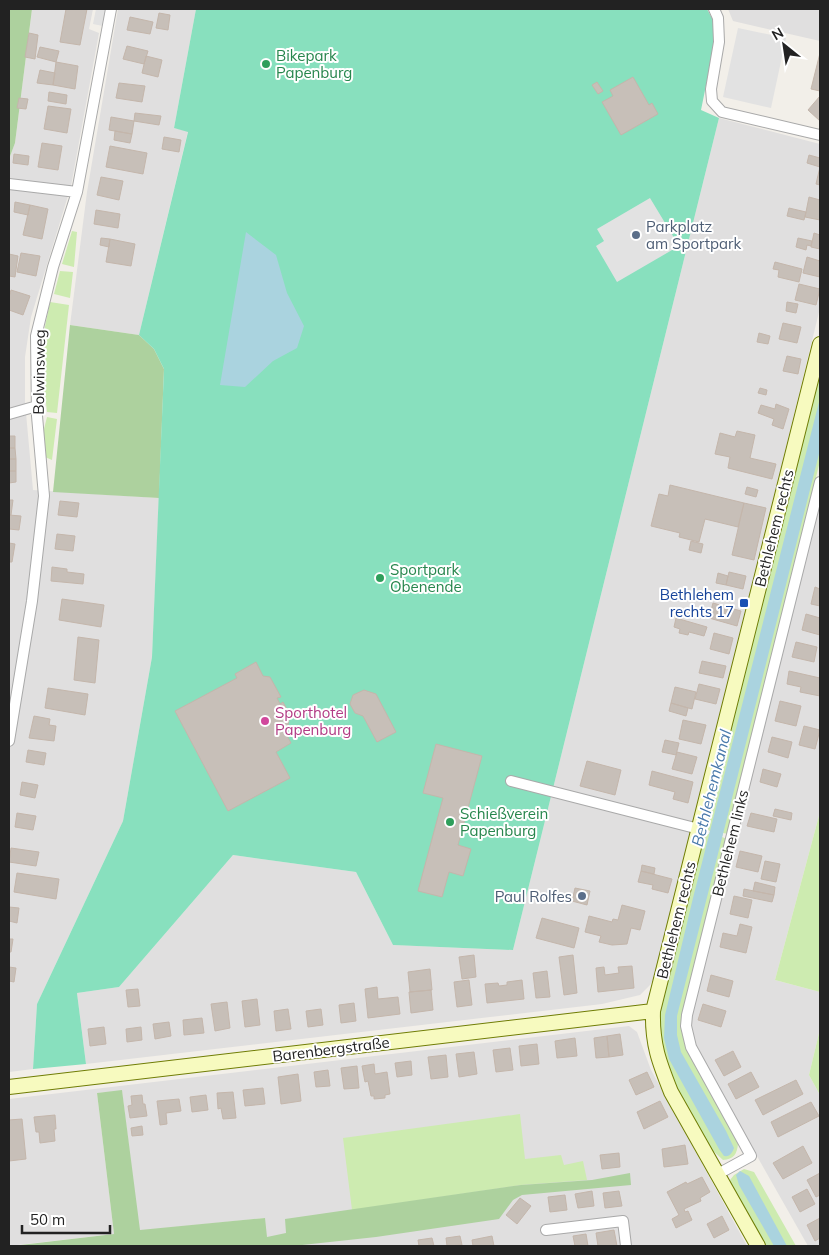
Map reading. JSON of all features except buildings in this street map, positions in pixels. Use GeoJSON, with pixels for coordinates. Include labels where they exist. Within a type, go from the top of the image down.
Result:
{"type":"FeatureCollection","features":[{"type":"Feature","properties":{"kind":"street","name":"Bolwinsweg"},"geometry":{"type":"LineString","coordinates":[[9,741],[32,601],[44,496],[37,406],[36,336],[53,267],[77,192],[111,9]]}},
{"type":"Feature","properties":{"kind":"street"},"geometry":{"type":"LineString","coordinates":[[714,9],[718,18],[719,42],[711,89],[712,101],[722,112],[820,135]]}},
{"type":"Feature","properties":{"kind":"street"},"geometry":{"type":"LineString","coordinates":[[9,184],[77,192]]}},
{"type":"Feature","properties":{"kind":"street","name":"Bethlehem rechts"},"geometry":{"type":"LineString","coordinates":[[758,1246],[671,1092],[654,1046],[653,1011],[820,344]]}},
{"type":"Feature","properties":{"kind":"street"},"geometry":{"type":"LineString","coordinates":[[9,414],[37,406]]}},
{"type":"Feature","properties":{"kind":"street","name":"Bethlehem links"},"geometry":{"type":"LineString","coordinates":[[718,1174],[751,1156],[690,1047],[686,1026],[687,1015],[820,482]]}},
{"type":"Feature","properties":{"kind":"street"},"geometry":{"type":"LineString","coordinates":[[511,781],[699,829]]}},
{"type":"Feature","properties":{"kind":"street","name":"Barenbergstraße"},"geometry":{"type":"LineString","coordinates":[[9,1087],[653,1011]]}},
{"type":"Feature","properties":{"kind":"street"},"geometry":{"type":"LineString","coordinates":[[546,1230],[623,1221],[626,1246]]}},
{"type":"Feature","properties":{"kind":"shaded area"},"geometry":{"type":"Polygon","coordinates":[[[32,9],[93,9],[89,29],[99,33],[71,186],[31,317],[25,357],[25,402],[33,490],[159,498],[152,657],[123,821],[37,1004],[33,1069],[9,1072],[9,159],[15,143],[32,9]]]}},
{"type":"Feature","properties":{"kind":"shaded area"},"geometry":{"type":"Polygon","coordinates":[[[96,9],[106,9],[103,26],[93,24],[96,9]]]}},
{"type":"Feature","properties":{"kind":"shaded area"},"geometry":{"type":"Polygon","coordinates":[[[118,9],[196,9],[174,128],[188,131],[139,335],[70,325],[87,192],[118,9]]]}},
{"type":"Feature","properties":{"kind":"shaded area"},"geometry":{"type":"Polygon","coordinates":[[[728,9],[820,9],[820,41],[733,21],[728,9]]]}},
{"type":"Feature","properties":{"kind":"shaded area"},"geometry":{"type":"Polygon","coordinates":[[[738,28],[786,38],[771,108],[723,97],[738,28]]]}},
{"type":"Feature","properties":{"kind":"shaded area"},"geometry":{"type":"Polygon","coordinates":[[[719,118],[820,144],[820,308],[658,971],[650,985],[640,995],[602,1004],[86,1064],[77,993],[119,987],[233,855],[356,872],[393,945],[513,950],[719,118]]]}},
{"type":"Feature","properties":{"kind":"shaded area","name":"Parkplatz am Sportpark"},"geometry":{"type":"Polygon","coordinates":[[[650,198],[679,246],[617,282],[596,246],[604,241],[597,229],[650,198]]]}},
{"type":"Feature","properties":{"kind":"shaded area"},"geometry":{"type":"Polygon","coordinates":[[[820,502],[820,812],[775,980],[820,992],[820,1029],[809,1075],[820,1095],[820,1246],[808,1246],[699,1054],[691,1027],[694,1004],[820,502]]]}},
{"type":"Feature","properties":{"kind":"shaded area"},"geometry":{"type":"Polygon","coordinates":[[[629,1026],[637,1032],[651,1070],[747,1246],[267,1246],[264,1218],[139,1231],[122,1091],[97,1093],[114,1234],[9,1246],[9,1099],[629,1026]]]}},
{"type":"Feature","properties":{"kind":"green space"},"geometry":{"type":"Polygon","coordinates":[[[9,9],[32,9],[15,143],[9,159],[9,9]]]}},
{"type":"Feature","properties":{"kind":"green space","name":"Sportpark Obenende"},"geometry":{"type":"Polygon","coordinates":[[[196,9],[707,9],[715,24],[712,56],[701,110],[719,118],[513,950],[393,945],[356,872],[233,855],[119,987],[77,993],[86,1064],[33,1069],[37,1004],[123,821],[152,657],[164,369],[154,349],[139,335],[188,132],[174,128],[196,9]]]}},
{"type":"Feature","properties":{"kind":"green space"},"geometry":{"type":"Polygon","coordinates":[[[72,231],[77,232],[74,267],[62,264],[72,231]]]}},
{"type":"Feature","properties":{"kind":"green space"},"geometry":{"type":"Polygon","coordinates":[[[60,271],[73,272],[70,298],[54,294],[60,271]]]}},
{"type":"Feature","properties":{"kind":"green space"},"geometry":{"type":"Polygon","coordinates":[[[50,302],[69,305],[57,413],[47,412],[45,394],[41,387],[40,351],[50,302]]]}},
{"type":"Feature","properties":{"kind":"green space"},"geometry":{"type":"Polygon","coordinates":[[[70,325],[139,335],[154,349],[164,369],[159,498],[53,492],[70,325]]]}},
{"type":"Feature","properties":{"kind":"green space"},"geometry":{"type":"Polygon","coordinates":[[[820,364],[820,461],[728,834],[723,833],[722,837],[727,839],[683,1034],[738,1144],[734,1155],[723,1160],[711,1149],[673,1080],[660,1046],[659,1009],[702,839],[710,831],[706,825],[820,364]]]}},
{"type":"Feature","properties":{"kind":"green space"},"geometry":{"type":"Polygon","coordinates":[[[47,417],[57,419],[52,460],[45,457],[43,433],[47,417]]]}},
{"type":"Feature","properties":{"kind":"green space"},"geometry":{"type":"Polygon","coordinates":[[[820,812],[820,992],[775,980],[820,812]]]}},
{"type":"Feature","properties":{"kind":"green space"},"geometry":{"type":"Polygon","coordinates":[[[820,1029],[820,1095],[809,1075],[820,1029]]]}},
{"type":"Feature","properties":{"kind":"green space"},"geometry":{"type":"Polygon","coordinates":[[[122,1090],[140,1230],[265,1218],[267,1237],[286,1233],[285,1219],[521,1185],[592,1180],[630,1173],[631,1185],[522,1195],[513,1200],[499,1219],[376,1237],[293,1246],[12,1246],[114,1234],[97,1093],[122,1090]]]}},
{"type":"Feature","properties":{"kind":"green space"},"geometry":{"type":"Polygon","coordinates":[[[520,1114],[525,1159],[561,1155],[564,1165],[583,1161],[587,1180],[521,1185],[352,1210],[343,1138],[520,1114]]]}},
{"type":"Feature","properties":{"kind":"green space"},"geometry":{"type":"Polygon","coordinates":[[[744,1169],[754,1172],[796,1246],[765,1246],[730,1184],[730,1180],[734,1175],[744,1169]]]}},
{"type":"Feature","properties":{"kind":"water"},"geometry":{"type":"Polygon","coordinates":[[[246,232],[276,255],[287,293],[304,326],[297,348],[273,361],[245,387],[220,385],[246,232]]]}},
{"type":"Feature","properties":{"kind":"water"},"geometry":{"type":"Polygon","coordinates":[[[820,398],[820,450],[677,1016],[677,1035],[681,1052],[734,1148],[728,1156],[724,1156],[669,1059],[664,1038],[665,1015],[820,398]]]}},
{"type":"Feature","properties":{"kind":"water"},"geometry":{"type":"Polygon","coordinates":[[[740,1171],[749,1176],[787,1246],[774,1246],[739,1185],[736,1175],[740,1171]]]}},
{"type":"Feature","properties":{"kind":"place","name":"Bikepark Papenburg"},"geometry":{"type":"Point","coordinates":[266,64]}},
{"type":"Feature","properties":{"kind":"place","name":"Parkplatz am Sportpark"},"geometry":{"type":"Point","coordinates":[636,235]}},
{"type":"Feature","properties":{"kind":"place","name":"Sportpark Obenende"},"geometry":{"type":"Point","coordinates":[380,578]}},
{"type":"Feature","properties":{"kind":"place","name":"Bethlehem rechts 17"},"geometry":{"type":"Point","coordinates":[744,603]}},
{"type":"Feature","properties":{"kind":"place","name":"Sporthotel Papenburg"},"geometry":{"type":"Point","coordinates":[265,721]}},
{"type":"Feature","properties":{"kind":"place","name":"Schießverein Papenburg"},"geometry":{"type":"Point","coordinates":[450,822]}},
{"type":"Feature","properties":{"kind":"place","name":"Paul Rolfes"},"geometry":{"type":"Point","coordinates":[582,896]}},
{"type":"Feature","properties":{"kind":"water label","name":"Bethlehemkanal"},"geometry":{"type":"Point","coordinates":[711,788]}}]}
